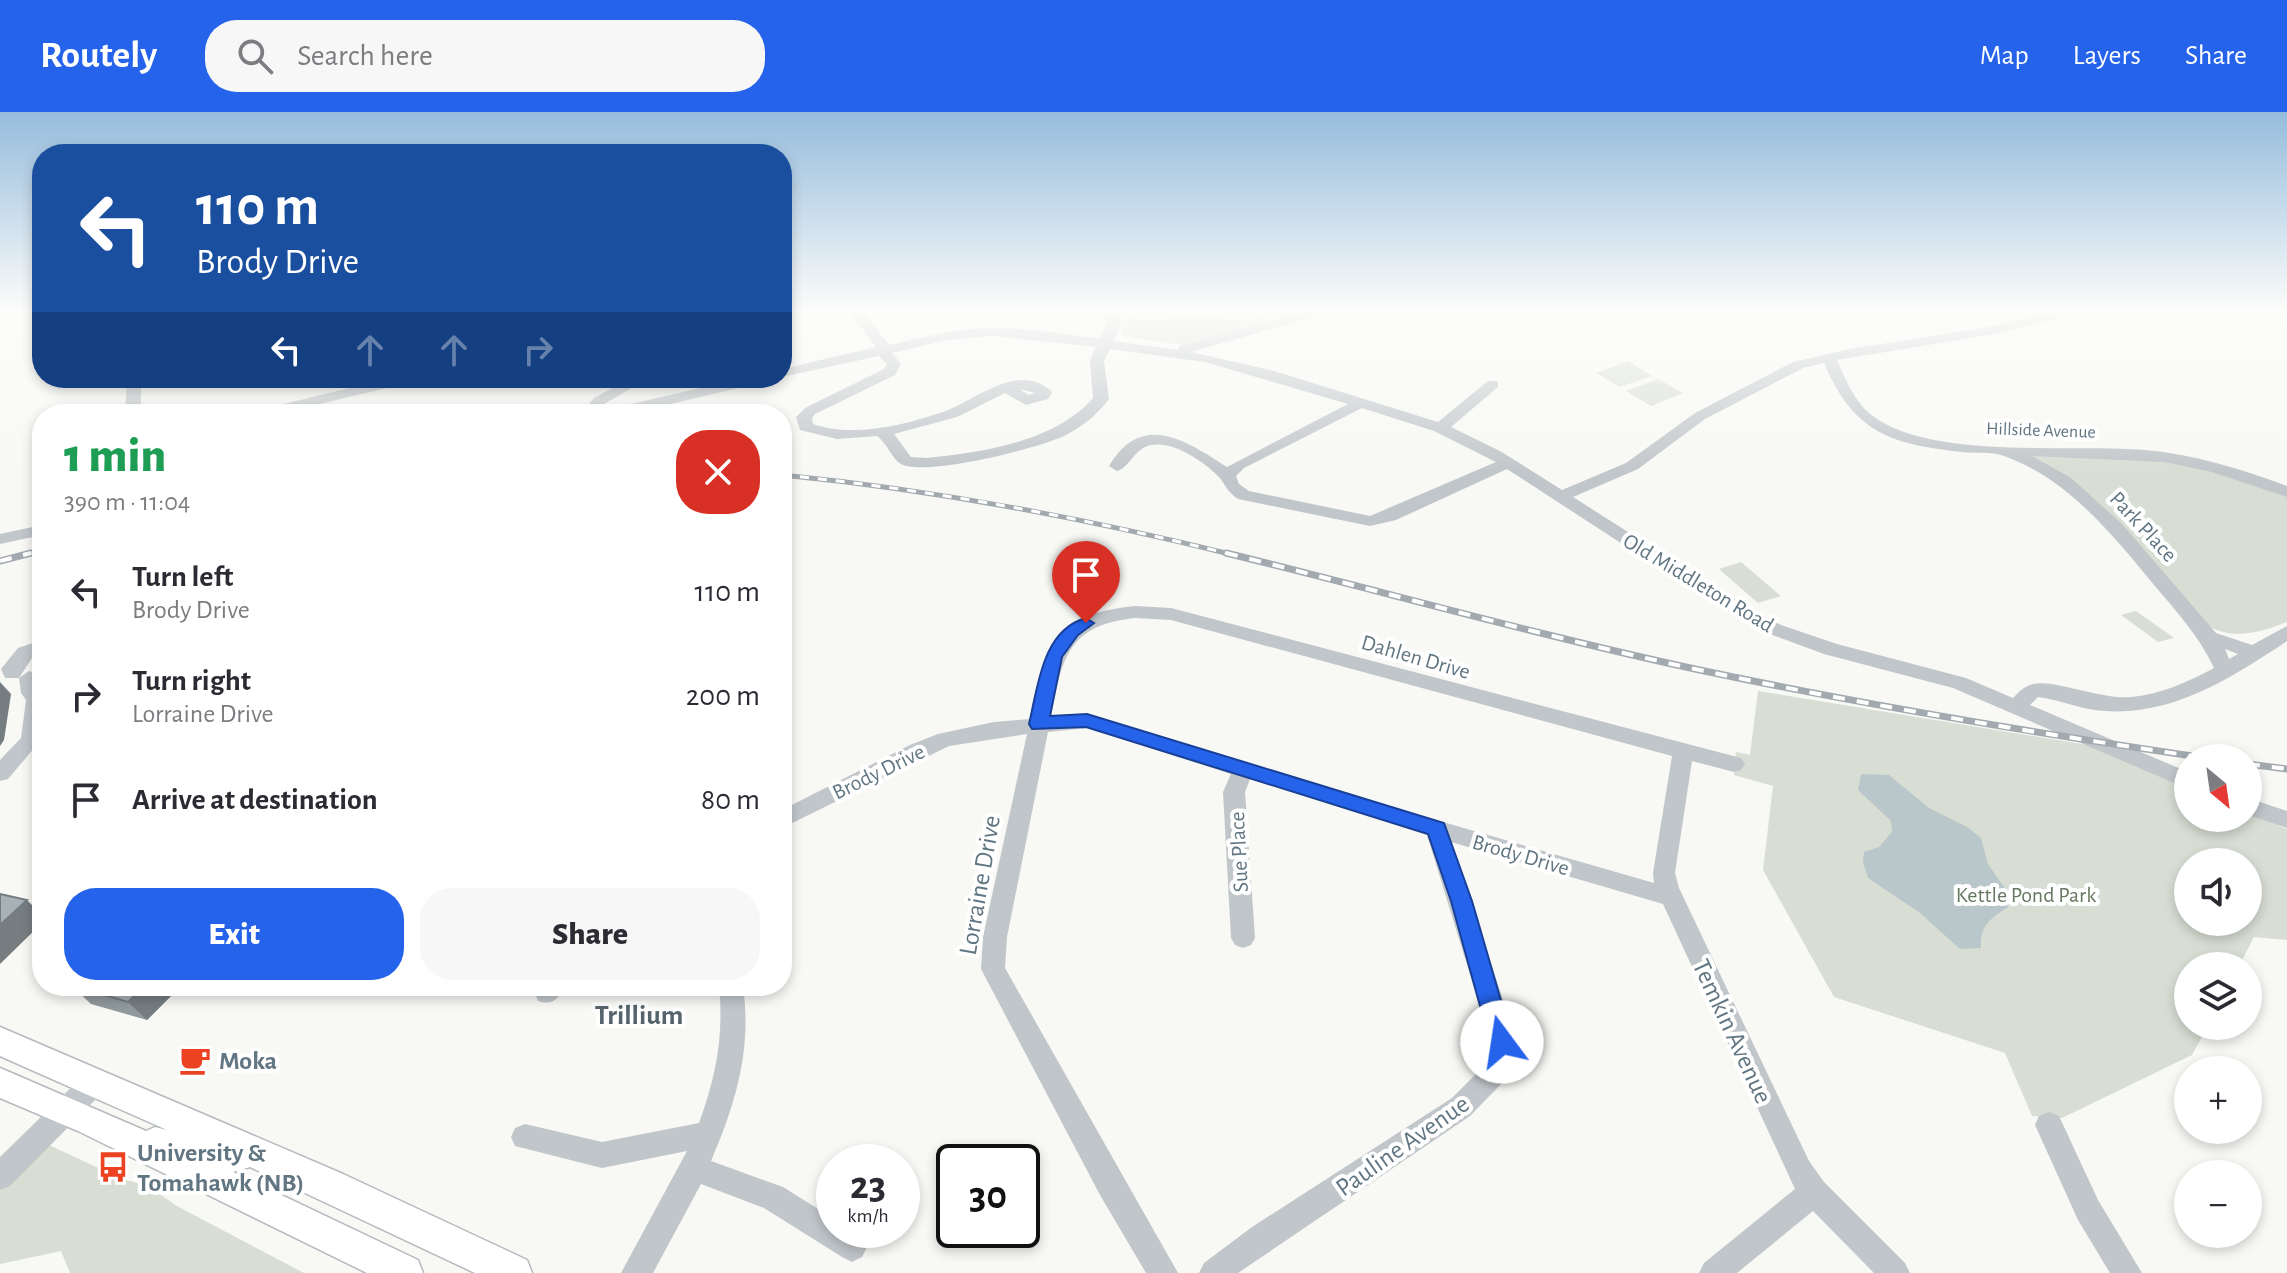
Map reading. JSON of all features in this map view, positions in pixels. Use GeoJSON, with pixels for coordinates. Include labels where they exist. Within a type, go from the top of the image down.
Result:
{"type":"FeatureCollection","features":[{"type":"Feature","properties":{"kind":"main road"},"geometry":{"type":"LineString","coordinates":[[0,1041],[15,1052],[96,1081],[514,1273]]}},
{"type":"Feature","properties":{"kind":"main road"},"geometry":{"type":"LineString","coordinates":[[0,1083],[66,1109],[405,1273]]}},
{"type":"Feature","properties":{"kind":"main road"},"geometry":{"type":"LineString","coordinates":[[121,1137],[223,1159],[237,1157],[250,1150]]}},
{"type":"Feature","properties":{"kind":"street","name":"Old Middleton Road"},"geometry":{"type":"LineString","coordinates":[[792,371],[815,365]]}},
{"type":"Feature","properties":{"kind":"street"},"geometry":{"type":"LineString","coordinates":[[893,365],[890,372],[813,409],[803,421],[806,427],[817,432],[883,433],[955,413],[996,391],[1009,389]]}},
{"type":"Feature","properties":{"kind":"street"},"geometry":{"type":"LineString","coordinates":[[883,433],[891,439],[905,460],[917,463],[1041,440],[1084,417],[1101,399],[1097,365]]}},
{"type":"Feature","properties":{"kind":"street","name":"Old Middleton Road"},"geometry":{"type":"LineString","coordinates":[[1239,365],[1440,428],[1507,463],[1726,603],[1774,629],[1831,649],[1936,676],[2026,710],[2174,775]]}},
{"type":"Feature","properties":{"kind":"street","name":"Old Middleton Road"},"geometry":{"type":"LineString","coordinates":[[1252,365],[1269,374]]}},
{"type":"Feature","properties":{"kind":"street"},"geometry":{"type":"LineString","coordinates":[[1560,497],[1632,466],[1700,416],[1798,365]]}},
{"type":"Feature","properties":{"kind":"street","name":"Hillside Avenue"},"geometry":{"type":"LineString","coordinates":[[1832,365],[1859,411],[1883,429],[1906,438],[1995,451],[2073,450],[2147,455],[2242,476],[2287,492]]}},
{"type":"Feature","properties":{"kind":"street"},"geometry":{"type":"LineString","coordinates":[[1440,428],[1493,384]]}},
{"type":"Feature","properties":{"kind":"street"},"geometry":{"type":"LineString","coordinates":[[301,404],[369,388]]}},
{"type":"Feature","properties":{"kind":"street"},"geometry":{"type":"LineString","coordinates":[[597,404],[623,388]]}},
{"type":"Feature","properties":{"kind":"street"},"geometry":{"type":"LineString","coordinates":[[651,404],[720,388]]}},
{"type":"Feature","properties":{"kind":"street"},"geometry":{"type":"LineString","coordinates":[[1228,475],[1238,465],[1363,402]]}},
{"type":"Feature","properties":{"kind":"street"},"geometry":{"type":"LineString","coordinates":[[1117,466],[1130,449],[1161,437],[1175,440],[1228,475],[1231,486],[1244,495],[1370,521],[1390,516],[1507,463]]}},
{"type":"Feature","properties":{"kind":"street","name":"Park Place"},"geometry":{"type":"LineString","coordinates":[[1995,451],[2048,471],[2088,501],[2141,556],[2209,637],[2225,671]]}},
{"type":"Feature","properties":{"kind":"street"},"geometry":{"type":"LineString","coordinates":[[0,539],[32,532]]}},
{"type":"Feature","properties":{"kind":"street","name":"Dahlen Drive"},"geometry":{"type":"LineString","coordinates":[[1086,623],[1120,611],[1171,614],[1734,764]]}},
{"type":"Feature","properties":{"kind":"street","name":"Lorraine Drive"},"geometry":{"type":"LineString","coordinates":[[1086,623],[1072,631],[1054,656],[995,937],[993,969],[1095,1158],[1163,1273]]}},
{"type":"Feature","properties":{"kind":"street"},"geometry":{"type":"LineString","coordinates":[[2026,710],[2031,692],[2037,690],[2102,704],[2142,703],[2187,689],[2225,671],[2287,632]]}},
{"type":"Feature","properties":{"kind":"street"},"geometry":{"type":"LineString","coordinates":[[2209,637],[2254,653]]}},
{"type":"Feature","properties":{"kind":"street"},"geometry":{"type":"LineString","coordinates":[[0,773],[31,740],[22,678],[25,653],[32,650]]}},
{"type":"Feature","properties":{"kind":"street","name":"Brody Drive"},"geometry":{"type":"LineString","coordinates":[[792,815],[931,744],[994,729],[1087,721],[1436,829],[1671,897]]}},
{"type":"Feature","properties":{"kind":"street","name":"Temkin Avenue"},"geometry":{"type":"LineString","coordinates":[[1683,752],[1664,873],[1671,897],[1792,1158],[1814,1192],[1895,1273]]}},
{"type":"Feature","properties":{"kind":"street","name":"Sue Place"},"geometry":{"type":"LineString","coordinates":[[1243,938],[1234,792],[1244,769]]}},
{"type":"Feature","properties":{"kind":"street"},"geometry":{"type":"LineString","coordinates":[[2262,811],[2287,820]]}},
{"type":"Feature","properties":{"kind":"street","name":"Pauline Avenue"},"geometry":{"type":"LineString","coordinates":[[1214,1273],[1262,1237],[1461,1107],[1495,1073],[1501,1052],[1500,1030],[1436,829]]}},
{"type":"Feature","properties":{"kind":"street"},"geometry":{"type":"LineString","coordinates":[[636,1273],[694,1168],[723,1095],[736,1027],[732,996]]}},
{"type":"Feature","properties":{"kind":"street"},"geometry":{"type":"LineString","coordinates":[[0,1176],[96,1081]]}},
{"type":"Feature","properties":{"kind":"street"},"geometry":{"type":"LineString","coordinates":[[2049,1125],[2088,1210],[2127,1273]]}},
{"type":"Feature","properties":{"kind":"street"},"geometry":{"type":"LineString","coordinates":[[525,1137],[602,1155],[708,1134]]}},
{"type":"Feature","properties":{"kind":"street"},"geometry":{"type":"LineString","coordinates":[[694,1168],[773,1197],[816,1224]]}},
{"type":"Feature","properties":{"kind":"street"},"geometry":{"type":"LineString","coordinates":[[1714,1273],[1814,1192]]}},
{"type":"Feature","properties":{"kind":"green space"},"geometry":{"type":"Polygon","coordinates":[[[1617,365],[1635,365],[1652,376],[1620,387],[1596,373],[1617,365]]]}},
{"type":"Feature","properties":{"kind":"green space"},"geometry":{"type":"Polygon","coordinates":[[[1658,379],[1683,393],[1651,406],[1626,391],[1658,379]]]}},
{"type":"Feature","properties":{"kind":"green space"},"geometry":{"type":"Polygon","coordinates":[[[2008,452],[2179,461],[2287,494],[2287,622],[2239,634],[2210,627],[2108,513],[2008,452]]]}},
{"type":"Feature","properties":{"kind":"green space"},"geometry":{"type":"Polygon","coordinates":[[[1741,562],[1781,596],[1758,603],[1719,569],[1741,562]]]}},
{"type":"Feature","properties":{"kind":"green space"},"geometry":{"type":"Polygon","coordinates":[[[2136,611],[2174,638],[2158,642],[2121,615],[2136,611]]]}},
{"type":"Feature","properties":{"kind":"green space","name":"Kettle Pond Park"},"geometry":{"type":"Polygon","coordinates":[[[1758,691],[2094,746],[2174,783],[2174,832],[2262,832],[2262,819],[2287,829],[2287,940],[2254,937],[2246,952],[2174,952],[2174,1040],[2200,1040],[2192,1055],[2174,1056],[2174,1064],[2062,1118],[2032,1116],[2005,1053],[1834,997],[1763,870],[1773,786],[1734,775],[1736,752],[1750,755],[1758,691]]]}},
{"type":"Feature","properties":{"kind":"green space"},"geometry":{"type":"Polygon","coordinates":[[[36,1139],[120,1178],[150,1187],[175,1205],[304,1273],[70,1273],[61,1251],[0,1264],[0,1176],[36,1139]]]}},
{"type":"Feature","properties":{"kind":"shaded area"},"geometry":{"type":"Polygon","coordinates":[[[1861,774],[1889,775],[1929,808],[1967,827],[1981,838],[1988,864],[2006,890],[2008,907],[1987,923],[1981,948],[1960,949],[1920,913],[1868,878],[1863,862],[1864,852],[1879,847],[1892,832],[1891,821],[1858,790],[1861,774]]]}},
{"type":"Feature","properties":{"kind":"building"},"geometry":{"type":"Polygon","coordinates":[[[0,894],[27,900],[0,925],[0,894]]]}},
{"type":"Feature","properties":{"kind":"building"},"geometry":{"type":"Polygon","coordinates":[[[108,996],[134,996],[128,1002],[108,996]]]}},
{"type":"Feature","properties":{"kind":"railway"},"geometry":{"type":"LineString","coordinates":[[792,476],[1010,507],[1233,555]]}},
{"type":"Feature","properties":{"kind":"railway"},"geometry":{"type":"LineString","coordinates":[[0,561],[31,553]]}},
{"type":"Feature","properties":{"kind":"railway"},"geometry":{"type":"LineString","coordinates":[[23,555],[32,553]]}},
{"type":"Feature","properties":{"kind":"railway"},"geometry":{"type":"LineString","coordinates":[[1226,553],[1233,555]]}},
{"type":"Feature","properties":{"kind":"railway"},"geometry":{"type":"LineString","coordinates":[[1233,555],[1695,669],[1950,718],[2174,753]]}},
{"type":"Feature","properties":{"kind":"railway"},"geometry":{"type":"LineString","coordinates":[[2262,766],[2287,769]]}},
{"type":"Feature","properties":{"kind":"place","name":"Moka"},"geometry":{"type":"Point","coordinates":[195,1060]}},
{"type":"Feature","properties":{"kind":"place","name":"University & Tomahawk (NB)"},"geometry":{"type":"Point","coordinates":[113,1167]}},
{"type":"Feature","properties":{"kind":"district","name":"Trillium"},"geometry":{"type":"Point","coordinates":[639,1014]}},
{"type":"Feature","properties":{"kind":"route"},"geometry":{"type":"LineString","coordinates":[[1086,623],[1072,631],[1054,656],[1039,724],[1087,721],[1436,829],[1462,901],[1502,1042]]}}]}
